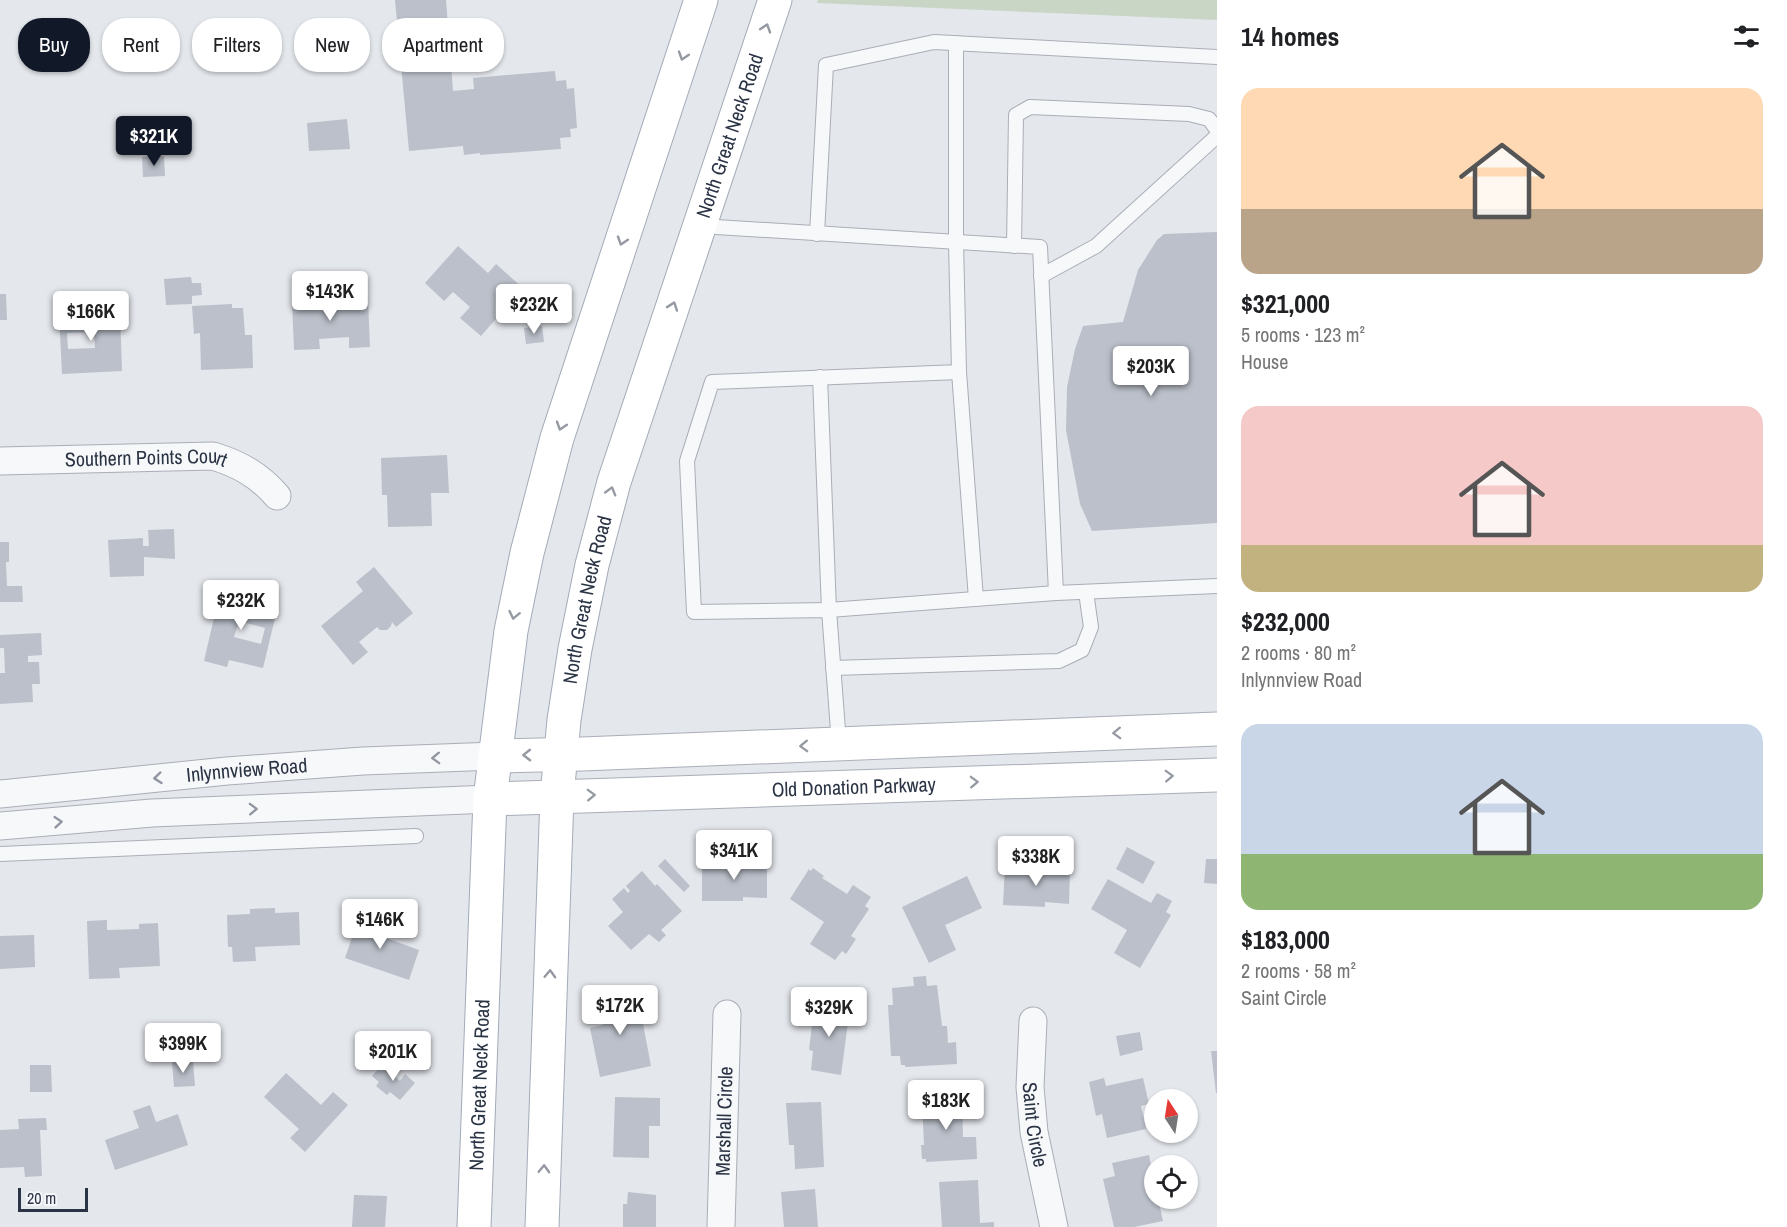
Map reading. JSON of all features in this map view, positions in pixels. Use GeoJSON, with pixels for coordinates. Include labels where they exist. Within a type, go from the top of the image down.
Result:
{"type":"FeatureCollection","features":[{"type":"Feature","properties":{"kind":"main road","name":"North Great Neck Road"},"geometry":{"type":"LineString","coordinates":[[474,1227],[490,799],[511,631],[527,553],[554,449],[701,0]]}},
{"type":"Feature","properties":{"kind":"main road","name":"North Great Neck Road"},"geometry":{"type":"LineString","coordinates":[[542,1227],[557,796],[560,754],[575,649],[602,524],[627,441],[775,0]]}},
{"type":"Feature","properties":{"kind":"main road"},"geometry":{"type":"LineString","coordinates":[[495,756],[1217,729]]}},
{"type":"Feature","properties":{"kind":"main road","name":"Old Donation Parkway"},"geometry":{"type":"LineString","coordinates":[[490,799],[1217,775]]}},
{"type":"Feature","properties":{"kind":"street","name":"Southern Points Court"},"geometry":{"type":"LineString","coordinates":[[0,461],[213,456],[232,461],[249,470],[277,496]]}},
{"type":"Feature","properties":{"kind":"street","name":"Inlynnview Road"},"geometry":{"type":"LineString","coordinates":[[0,794],[227,771],[363,761],[495,756]]}},
{"type":"Feature","properties":{"kind":"street","name":"Inlynnview Road"},"geometry":{"type":"LineString","coordinates":[[0,826],[152,813],[490,799]]}},
{"type":"Feature","properties":{"kind":"street","name":"Marshall Circle"},"geometry":{"type":"LineString","coordinates":[[721,1227],[727,1014]]}},
{"type":"Feature","properties":{"kind":"street","name":"Saint Circle"},"geometry":{"type":"LineString","coordinates":[[1033,1021],[1030,1087],[1034,1132],[1054,1227]]}},
{"type":"Feature","properties":{"kind":"lane"},"geometry":{"type":"LineString","coordinates":[[817,234],[825,65],[934,42],[1217,57]]}},
{"type":"Feature","properties":{"kind":"lane"},"geometry":{"type":"LineString","coordinates":[[956,44],[956,242],[959,372],[976,599]]}},
{"type":"Feature","properties":{"kind":"lane"},"geometry":{"type":"LineString","coordinates":[[1014,246],[1016,115],[1030,106],[1188,114],[1209,119],[1217,130]]}},
{"type":"Feature","properties":{"kind":"lane"},"geometry":{"type":"LineString","coordinates":[[1041,276],[1096,246],[1217,136]]}},
{"type":"Feature","properties":{"kind":"lane"},"geometry":{"type":"LineString","coordinates":[[700,226],[1040,247],[1056,593]]}},
{"type":"Feature","properties":{"kind":"lane"},"geometry":{"type":"LineString","coordinates":[[959,372],[712,382],[687,461],[694,612],[829,610],[1056,593],[1217,586]]}},
{"type":"Feature","properties":{"kind":"lane"},"geometry":{"type":"LineString","coordinates":[[819,377],[829,610],[839,744]]}},
{"type":"Feature","properties":{"kind":"lane"},"geometry":{"type":"LineString","coordinates":[[833,668],[1059,661],[1082,651],[1091,627],[1086,592]]}},
{"type":"Feature","properties":{"kind":"lane"},"geometry":{"type":"LineString","coordinates":[[0,854],[416,836]]}},
{"type":"Feature","properties":{"kind":"green space"},"geometry":{"type":"Polygon","coordinates":[[[818,0],[1217,0],[1217,20],[817,3],[818,0]]]}},
{"type":"Feature","properties":{"kind":"building"},"geometry":{"type":"Polygon","coordinates":[[[395,0],[446,0],[447,18],[397,18],[395,0]]]}},
{"type":"Feature","properties":{"kind":"building"},"geometry":{"type":"Polygon","coordinates":[[[555,71],[556,81],[566,80],[567,89],[574,88],[577,128],[570,129],[571,137],[560,138],[561,149],[480,155],[480,153],[464,155],[463,146],[409,151],[402,72],[452,72],[453,91],[474,89],[473,78],[555,71]]]}},
{"type":"Feature","properties":{"kind":"building"},"geometry":{"type":"Polygon","coordinates":[[[347,119],[350,149],[309,151],[307,123],[347,119]]]}},
{"type":"Feature","properties":{"kind":"building"},"geometry":{"type":"Polygon","coordinates":[[[164,156],[165,176],[143,177],[142,157],[164,156]]]}},
{"type":"Feature","properties":{"kind":"building"},"geometry":{"type":"Polygon","coordinates":[[[1217,232],[1217,523],[1092,531],[1080,504],[1066,430],[1067,387],[1075,349],[1083,326],[1123,322],[1138,270],[1157,240],[1164,234],[1217,232]]]}},
{"type":"Feature","properties":{"kind":"building"},"geometry":{"type":"Polygon","coordinates":[[[458,246],[488,273],[496,264],[523,288],[481,336],[460,318],[470,307],[453,292],[444,301],[425,283],[458,246]]]}},
{"type":"Feature","properties":{"kind":"building"},"geometry":{"type":"Polygon","coordinates":[[[191,277],[192,283],[201,283],[202,295],[192,296],[192,304],[166,305],[164,279],[191,277]]]}},
{"type":"Feature","properties":{"kind":"building"},"geometry":{"type":"Polygon","coordinates":[[[316,291],[322,291],[327,296],[327,300],[368,298],[370,347],[349,348],[349,337],[319,339],[320,349],[294,350],[292,301],[311,300],[316,291]]]}},
{"type":"Feature","properties":{"kind":"building"},"geometry":{"type":"Polygon","coordinates":[[[0,294],[6,294],[7,320],[0,320],[0,294]]]}},
{"type":"Feature","properties":{"kind":"building"},"geometry":{"type":"Polygon","coordinates":[[[232,304],[232,308],[243,308],[245,335],[252,335],[253,368],[201,370],[200,333],[194,334],[192,306],[232,304]]]}},
{"type":"Feature","properties":{"kind":"building"},"geometry":{"type":"Polygon","coordinates":[[[120,310],[122,371],[62,374],[59,312],[120,310]],[[94,332],[67,333],[68,349],[95,348],[94,332]]]}},
{"type":"Feature","properties":{"kind":"building"},"geometry":{"type":"Polygon","coordinates":[[[542,326],[544,342],[526,344],[524,328],[542,326]]]}},
{"type":"Feature","properties":{"kind":"building"},"geometry":{"type":"Polygon","coordinates":[[[447,455],[449,493],[431,493],[432,526],[388,527],[387,495],[382,495],[381,458],[447,455]]]}},
{"type":"Feature","properties":{"kind":"building"},"geometry":{"type":"Polygon","coordinates":[[[174,529],[175,559],[144,557],[144,576],[110,577],[108,540],[143,538],[143,546],[149,546],[148,530],[174,529]]]}},
{"type":"Feature","properties":{"kind":"building"},"geometry":{"type":"Polygon","coordinates":[[[0,542],[9,542],[9,562],[6,562],[7,586],[22,586],[23,602],[0,602],[0,542]]]}},
{"type":"Feature","properties":{"kind":"building"},"geometry":{"type":"Polygon","coordinates":[[[374,567],[413,613],[396,627],[392,622],[387,630],[380,630],[377,627],[359,642],[368,652],[353,665],[321,626],[363,591],[356,582],[374,567]]]}},
{"type":"Feature","properties":{"kind":"building"},"geometry":{"type":"Polygon","coordinates":[[[220,592],[278,606],[263,668],[229,660],[227,667],[204,661],[220,592]],[[239,621],[234,637],[261,644],[265,628],[239,621]]]}},
{"type":"Feature","properties":{"kind":"building"},"geometry":{"type":"Polygon","coordinates":[[[41,633],[42,655],[28,656],[28,662],[39,662],[40,684],[32,684],[33,702],[0,704],[0,673],[5,673],[4,648],[0,648],[0,635],[41,633]]]}},
{"type":"Feature","properties":{"kind":"building"},"geometry":{"type":"Polygon","coordinates":[[[1127,847],[1155,862],[1143,884],[1116,869],[1127,847]]]}},
{"type":"Feature","properties":{"kind":"building"},"geometry":{"type":"Polygon","coordinates":[[[665,859],[690,886],[684,892],[658,866],[665,859]]]}},
{"type":"Feature","properties":{"kind":"building"},"geometry":{"type":"Polygon","coordinates":[[[1206,859],[1217,859],[1217,884],[1204,883],[1206,859]]]}},
{"type":"Feature","properties":{"kind":"building"},"geometry":{"type":"Polygon","coordinates":[[[702,861],[767,862],[767,898],[743,897],[743,901],[702,901],[702,861]]]}},
{"type":"Feature","properties":{"kind":"building"},"geometry":{"type":"Polygon","coordinates":[[[1005,866],[1070,870],[1069,904],[1045,902],[1045,907],[1003,905],[1005,866]]]}},
{"type":"Feature","properties":{"kind":"building"},"geometry":{"type":"Polygon","coordinates":[[[813,868],[824,876],[822,878],[847,894],[853,885],[871,897],[865,906],[869,909],[851,936],[856,939],[846,954],[842,951],[835,960],[810,944],[824,922],[790,899],[809,869],[811,871],[813,868]]]}},
{"type":"Feature","properties":{"kind":"building"},"geometry":{"type":"Polygon","coordinates":[[[642,871],[682,911],[661,930],[666,935],[659,942],[649,934],[631,950],[608,926],[623,912],[612,899],[624,888],[628,893],[630,891],[626,886],[642,871]]]}},
{"type":"Feature","properties":{"kind":"building"},"geometry":{"type":"Polygon","coordinates":[[[967,876],[982,908],[945,925],[956,950],[929,963],[902,907],[967,876]]]}},
{"type":"Feature","properties":{"kind":"building"},"geometry":{"type":"Polygon","coordinates":[[[1108,879],[1151,903],[1157,893],[1172,901],[1166,912],[1171,915],[1140,968],[1114,953],[1127,930],[1091,909],[1108,879]]]}},
{"type":"Feature","properties":{"kind":"building"},"geometry":{"type":"Polygon","coordinates":[[[275,908],[275,913],[299,912],[300,945],[255,947],[256,961],[233,962],[232,947],[228,947],[227,915],[250,914],[250,909],[275,908]]]}},
{"type":"Feature","properties":{"kind":"building"},"geometry":{"type":"Polygon","coordinates":[[[360,914],[380,921],[375,934],[419,950],[409,980],[345,958],[360,914]]]}},
{"type":"Feature","properties":{"kind":"building"},"geometry":{"type":"Polygon","coordinates":[[[107,920],[107,930],[139,929],[139,924],[158,923],[160,966],[119,968],[120,978],[89,979],[87,921],[107,920]]]}},
{"type":"Feature","properties":{"kind":"building"},"geometry":{"type":"Polygon","coordinates":[[[34,935],[35,967],[0,969],[0,936],[34,935]]]}},
{"type":"Feature","properties":{"kind":"building"},"geometry":{"type":"Polygon","coordinates":[[[926,976],[927,986],[937,985],[942,1026],[947,1026],[948,1043],[956,1042],[957,1064],[905,1067],[901,1065],[900,1056],[891,1056],[888,1005],[893,1005],[892,988],[914,986],[913,977],[926,976]]]}},
{"type":"Feature","properties":{"kind":"building"},"geometry":{"type":"Polygon","coordinates":[[[633,990],[638,1013],[641,1013],[651,1066],[600,1077],[590,1028],[603,1025],[597,998],[633,990]]]}},
{"type":"Feature","properties":{"kind":"building"},"geometry":{"type":"Polygon","coordinates":[[[820,1002],[850,1007],[841,1075],[811,1070],[813,1051],[809,1050],[812,1025],[816,1025],[820,1002]]]}},
{"type":"Feature","properties":{"kind":"building"},"geometry":{"type":"Polygon","coordinates":[[[1140,1032],[1143,1050],[1120,1056],[1116,1036],[1140,1032]]]}},
{"type":"Feature","properties":{"kind":"building"},"geometry":{"type":"Polygon","coordinates":[[[1211,1051],[1217,1051],[1217,1093],[1216,1093],[1211,1051]]]}},
{"type":"Feature","properties":{"kind":"building"},"geometry":{"type":"Polygon","coordinates":[[[193,1061],[195,1086],[174,1087],[172,1062],[193,1061]]]}},
{"type":"Feature","properties":{"kind":"building"},"geometry":{"type":"Polygon","coordinates":[[[30,1065],[51,1065],[52,1092],[30,1092],[30,1065]]]}},
{"type":"Feature","properties":{"kind":"building"},"geometry":{"type":"Polygon","coordinates":[[[381,1066],[387,1071],[392,1066],[398,1070],[394,1075],[400,1081],[405,1074],[415,1083],[400,1100],[390,1092],[387,1095],[376,1086],[379,1082],[372,1076],[381,1066]]]}},
{"type":"Feature","properties":{"kind":"building"},"geometry":{"type":"Polygon","coordinates":[[[286,1073],[321,1105],[333,1092],[348,1105],[305,1152],[290,1138],[299,1129],[264,1097],[286,1073]]]}},
{"type":"Feature","properties":{"kind":"building"},"geometry":{"type":"Polygon","coordinates":[[[1104,1078],[1106,1086],[1143,1078],[1146,1089],[1144,1105],[1141,1106],[1144,1129],[1107,1138],[1102,1114],[1096,1116],[1089,1082],[1104,1078]]]}},
{"type":"Feature","properties":{"kind":"building"},"geometry":{"type":"Polygon","coordinates":[[[962,1096],[963,1137],[976,1137],[977,1159],[926,1162],[926,1159],[922,1159],[921,1145],[924,1145],[922,1098],[962,1096]]]}},
{"type":"Feature","properties":{"kind":"building"},"geometry":{"type":"Polygon","coordinates":[[[615,1097],[660,1098],[660,1126],[649,1126],[649,1158],[613,1157],[615,1097]]]}},
{"type":"Feature","properties":{"kind":"building"},"geometry":{"type":"Polygon","coordinates":[[[821,1102],[824,1167],[795,1169],[794,1145],[789,1145],[786,1103],[821,1102]]]}},
{"type":"Feature","properties":{"kind":"building"},"geometry":{"type":"Polygon","coordinates":[[[150,1105],[156,1122],[178,1114],[188,1145],[115,1170],[105,1140],[139,1128],[133,1111],[150,1105]]]}},
{"type":"Feature","properties":{"kind":"building"},"geometry":{"type":"Polygon","coordinates":[[[46,1118],[47,1130],[40,1130],[42,1176],[25,1177],[24,1167],[0,1168],[0,1130],[19,1129],[18,1119],[46,1118]]]}},
{"type":"Feature","properties":{"kind":"building"},"geometry":{"type":"Polygon","coordinates":[[[1144,1156],[1144,1209],[1160,1209],[1163,1221],[1134,1227],[1114,1227],[1103,1179],[1115,1176],[1112,1163],[1144,1156]]]}},
{"type":"Feature","properties":{"kind":"building"},"geometry":{"type":"Polygon","coordinates":[[[978,1180],[980,1223],[994,1222],[994,1227],[942,1227],[939,1182],[978,1180]]]}},
{"type":"Feature","properties":{"kind":"building"},"geometry":{"type":"Polygon","coordinates":[[[815,1189],[818,1227],[784,1227],[781,1192],[815,1189]]]}},
{"type":"Feature","properties":{"kind":"building"},"geometry":{"type":"Polygon","coordinates":[[[628,1192],[656,1195],[656,1227],[623,1227],[623,1204],[627,1204],[628,1192]]]}},
{"type":"Feature","properties":{"kind":"building"},"geometry":{"type":"Polygon","coordinates":[[[354,1195],[387,1196],[385,1227],[352,1227],[354,1195]]]}}]}
